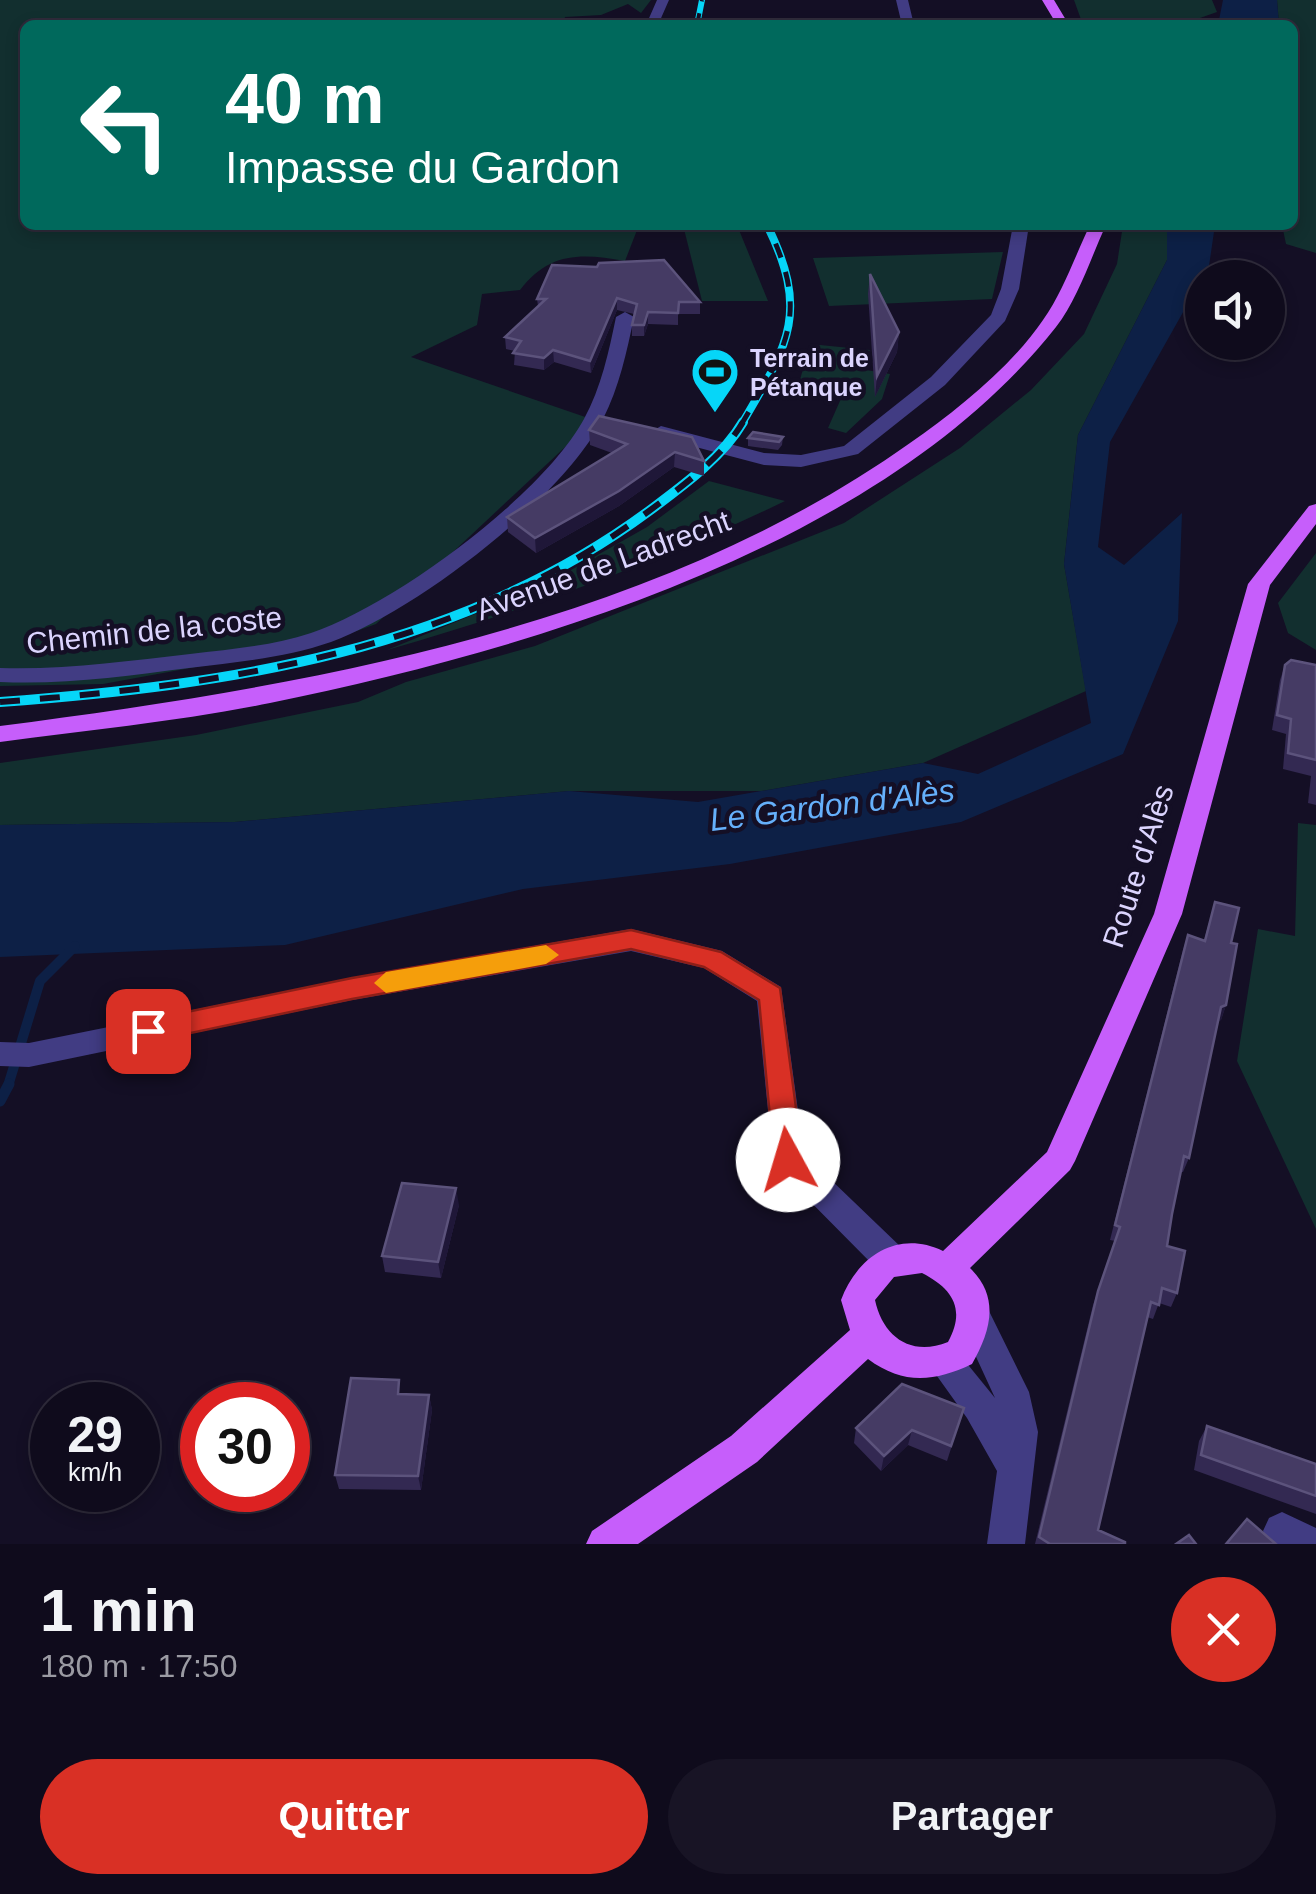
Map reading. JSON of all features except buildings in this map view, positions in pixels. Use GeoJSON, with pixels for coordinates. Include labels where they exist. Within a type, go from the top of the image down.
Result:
{"type":"FeatureCollection","features":[{"type":"Feature","properties":{"kind":"main road","name":"Avenue de Ladrecht"},"geometry":{"type":"LineString","coordinates":[[0,734],[273,694],[506,636],[650,586],[792,524],[888,471],[1005,376],[1072,293],[1096,230]]}},
{"type":"Feature","properties":{"kind":"main road","name":"Route d'Alès"},"geometry":{"type":"LineString","coordinates":[[948,1268],[1059,1161],[1168,914],[1258,584],[1284,544],[1316,510]]}},
{"type":"Feature","properties":{"kind":"main road"},"geometry":{"type":"LineString","coordinates":[[924,1258],[948,1268],[974,1301],[977,1322],[960,1353],[944,1362],[906,1363],[886,1354],[868,1336],[860,1319],[862,1286],[872,1272],[890,1260],[924,1258]]}},
{"type":"Feature","properties":{"kind":"main road"},"geometry":{"type":"LineString","coordinates":[[605,1544],[744,1449],[868,1336]]}},
{"type":"Feature","properties":{"kind":"street"},"geometry":{"type":"LineString","coordinates":[[644,428],[744,456],[800,461],[850,450],[938,382],[1006,304],[1020,230]]}},
{"type":"Feature","properties":{"kind":"street","name":"Chemin de la coste"},"geometry":{"type":"LineString","coordinates":[[0,676],[93,673],[290,647],[337,631],[374,612],[488,534],[602,421],[625,317]]}},
{"type":"Feature","properties":{"kind":"street"},"geometry":{"type":"LineString","coordinates":[[0,1054],[29,1056],[352,988],[631,940],[712,958],[771,995],[788,1160],[890,1260]]}},
{"type":"Feature","properties":{"kind":"street"},"geometry":{"type":"LineString","coordinates":[[977,1322],[1012,1392],[1020,1432],[1006,1544]]}},
{"type":"Feature","properties":{"kind":"street"},"geometry":{"type":"LineString","coordinates":[[944,1362],[980,1406],[1015,1468]]}},
{"type":"Feature","properties":{"kind":"green space"},"geometry":{"type":"Polygon","coordinates":[[[0,0],[651,0],[641,13],[628,4],[601,15],[564,20],[20,20],[20,230],[637,230],[625,261],[567,258],[542,268],[520,290],[482,294],[477,325],[411,357],[594,420],[376,624],[321,644],[103,684],[0,686],[0,0]]]}},
{"type":"Feature","properties":{"kind":"green space"},"geometry":{"type":"Polygon","coordinates":[[[1074,0],[1212,0],[1217,12],[1194,20],[1081,20],[1074,0]]]}},
{"type":"Feature","properties":{"kind":"green space"},"geometry":{"type":"Polygon","coordinates":[[[1277,0],[1316,0],[1316,253],[1286,244],[1283,230],[1298,230],[1298,20],[1279,20],[1277,0]]]}},
{"type":"Feature","properties":{"kind":"green space"},"geometry":{"type":"Polygon","coordinates":[[[684,230],[739,230],[768,301],[702,301],[684,230]]]}},
{"type":"Feature","properties":{"kind":"green space"},"geometry":{"type":"Polygon","coordinates":[[[1122,230],[1167,230],[1167,260],[1078,435],[1064,564],[1086,691],[923,763],[762,791],[569,791],[235,822],[0,825],[0,763],[196,735],[358,702],[406,682],[535,646],[844,523],[960,448],[1031,390],[1084,334],[1117,264],[1122,230]]]}},
{"type":"Feature","properties":{"kind":"green space"},"geometry":{"type":"Polygon","coordinates":[[[1003,252],[992,299],[829,306],[813,258],[1003,252]]]}},
{"type":"Feature","properties":{"kind":"green space"},"geometry":{"type":"Polygon","coordinates":[[[810,344],[870,350],[860,369],[890,374],[882,399],[846,433],[828,428],[843,394],[798,387],[810,344]]]}},
{"type":"Feature","properties":{"kind":"green space"},"geometry":{"type":"Polygon","coordinates":[[[709,481],[785,501],[589,584],[387,650],[541,587],[647,527],[709,481]]]}},
{"type":"Feature","properties":{"kind":"green space"},"geometry":{"type":"Polygon","coordinates":[[[1316,553],[1316,650],[1288,633],[1278,603],[1316,553]]]}},
{"type":"Feature","properties":{"kind":"green space"},"geometry":{"type":"Polygon","coordinates":[[[1298,823],[1316,825],[1316,1229],[1237,1061],[1258,929],[1295,936],[1298,823]]]}},
{"type":"Feature","properties":{"kind":"water"},"geometry":{"type":"Polygon","coordinates":[[[1223,0],[1277,0],[1279,20],[1219,20],[1223,0]]]}},
{"type":"Feature","properties":{"kind":"water","name":"Le Gardon d'Alès"},"geometry":{"type":"Polygon","coordinates":[[[1167,230],[1214,230],[1210,260],[1185,260],[1185,309],[1110,442],[1098,547],[1124,565],[1182,513],[1178,621],[1123,754],[961,822],[730,864],[523,889],[285,945],[0,957],[0,825],[235,822],[569,791],[698,802],[923,763],[978,774],[1091,723],[1064,564],[1078,435],[1167,260],[1167,230]]]}},
{"type":"Feature","properties":{"kind":"waterway"},"geometry":{"type":"LineString","coordinates":[[8,1086],[40,981],[75,946]]}},
{"type":"Feature","properties":{"kind":"waterway"},"geometry":{"type":"LineString","coordinates":[[0,1101],[8,1086]]}},
{"type":"Feature","properties":{"kind":"railway"},"geometry":{"type":"LineString","coordinates":[[698,20],[702,0]]}},
{"type":"Feature","properties":{"kind":"railway"},"geometry":{"type":"LineString","coordinates":[[741,424],[771,373],[788,329],[788,283],[769,230]]}},
{"type":"Feature","properties":{"kind":"railway"},"geometry":{"type":"LineString","coordinates":[[0,702],[171,685],[256,671],[339,653],[421,628],[500,598],[576,559],[687,482],[724,448],[741,424]]}},
{"type":"Feature","properties":{"kind":"slow traffic"},"geometry":{"type":"LineString","coordinates":[[386,983],[546,955]]}},
{"type":"Feature","properties":{"kind":"place","name":"Terrain de Pétanque"},"geometry":{"type":"Point","coordinates":[715,414]}},
{"type":"Feature","properties":{"kind":"route"},"geometry":{"type":"LineString","coordinates":[[148,1031],[352,988],[631,940],[712,958],[771,995],[788,1160]]}}]}
